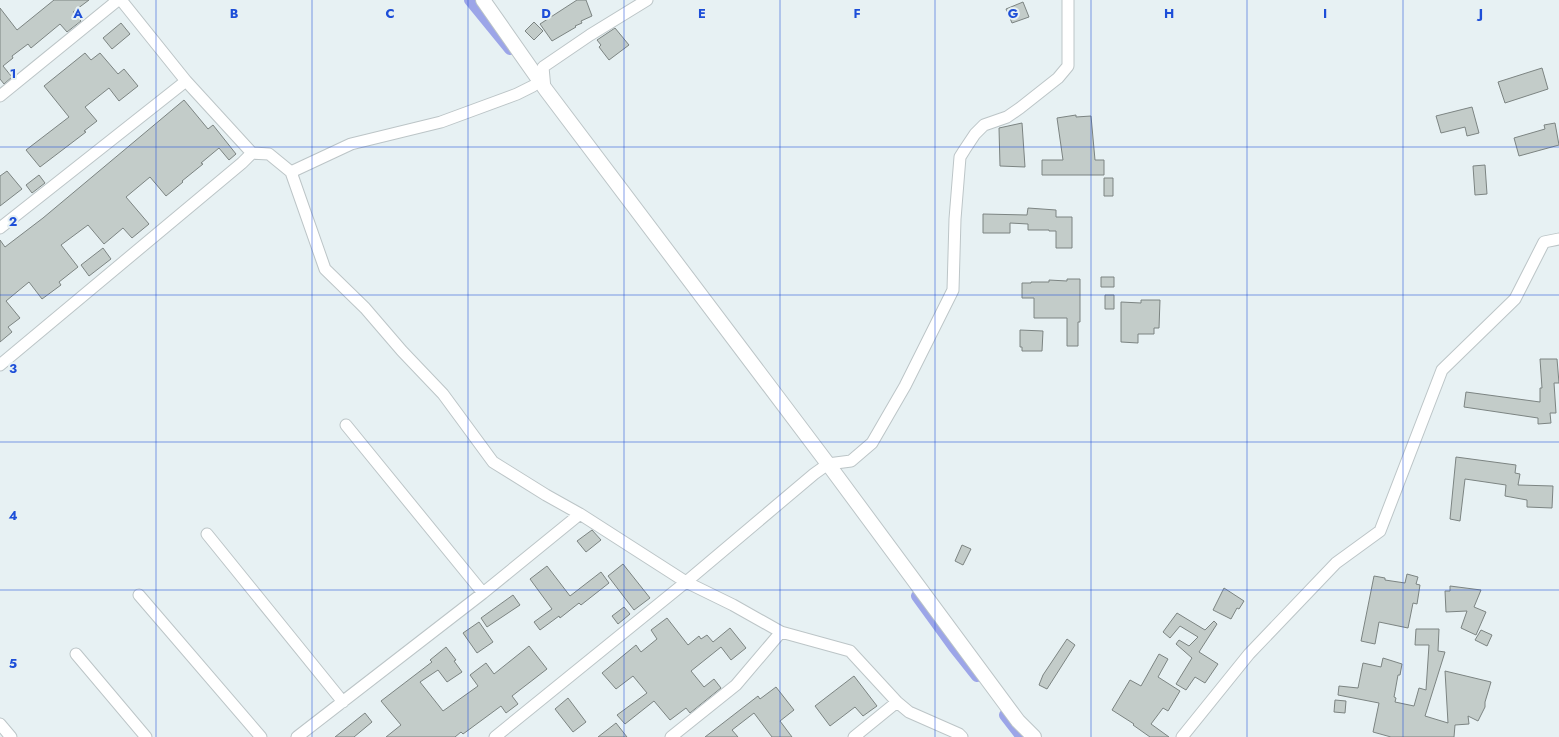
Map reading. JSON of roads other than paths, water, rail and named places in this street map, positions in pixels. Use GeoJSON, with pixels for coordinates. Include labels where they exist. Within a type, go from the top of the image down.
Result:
{"type":"FeatureCollection","features":[{"type":"Feature","properties":{"kind":"street"},"geometry":{"type":"LineString","coordinates":[[0,96],[118,0]]}},
{"type":"Feature","properties":{"kind":"street"},"geometry":{"type":"LineString","coordinates":[[121,0],[186,81],[252,153],[269,154],[291,172],[325,269],[365,308],[402,351],[443,394],[493,462],[580,514],[686,582],[733,605],[782,632],[850,651],[897,702],[909,712],[959,734],[962,737]]}},
{"type":"Feature","properties":{"kind":"street"},"geometry":{"type":"LineString","coordinates":[[483,0],[539,88],[828,464],[1018,721],[1034,737]]}},
{"type":"Feature","properties":{"kind":"street"},"geometry":{"type":"LineString","coordinates":[[539,88],[543,68],[590,35],[647,0]]}},
{"type":"Feature","properties":{"kind":"street"},"geometry":{"type":"LineString","coordinates":[[495,737],[686,582],[814,474],[828,464],[851,461],[872,442],[905,386],[953,290],[955,219],[960,157],[975,134],[984,124],[1007,117],[1058,78],[1068,66],[1068,0]]}},
{"type":"Feature","properties":{"kind":"street"},"geometry":{"type":"LineString","coordinates":[[0,228],[186,81]]}},
{"type":"Feature","properties":{"kind":"street"},"geometry":{"type":"LineString","coordinates":[[291,172],[351,144],[441,122],[516,94],[539,88]]}},
{"type":"Feature","properties":{"kind":"street"},"geometry":{"type":"LineString","coordinates":[[0,365],[242,163],[252,153]]}},
{"type":"Feature","properties":{"kind":"street"},"geometry":{"type":"LineString","coordinates":[[1182,737],[1255,648],[1336,563],[1380,531],[1442,370],[1515,299],[1544,242],[1559,239]]}},
{"type":"Feature","properties":{"kind":"street"},"geometry":{"type":"LineString","coordinates":[[346,425],[483,593]]}},
{"type":"Feature","properties":{"kind":"street"},"geometry":{"type":"LineString","coordinates":[[297,737],[483,593],[580,514]]}},
{"type":"Feature","properties":{"kind":"street"},"geometry":{"type":"LineString","coordinates":[[206,534],[343,702]]}},
{"type":"Feature","properties":{"kind":"street"},"geometry":{"type":"LineString","coordinates":[[139,594],[261,737]]}},
{"type":"Feature","properties":{"kind":"street"},"geometry":{"type":"LineString","coordinates":[[671,737],[736,685],[782,632]]}},
{"type":"Feature","properties":{"kind":"street"},"geometry":{"type":"LineString","coordinates":[[76,654],[146,737]]}},
{"type":"Feature","properties":{"kind":"street"},"geometry":{"type":"LineString","coordinates":[[854,737],[897,702]]}},
{"type":"Feature","properties":{"kind":"street"},"geometry":{"type":"LineString","coordinates":[[0,724],[11,737]]}},
{"type":"Feature","properties":{"kind":"waterway"},"geometry":{"type":"LineString","coordinates":[[470,0],[510,49]]}},
{"type":"Feature","properties":{"kind":"waterway"},"geometry":{"type":"LineString","coordinates":[[917,596],[977,676]]}},
{"type":"Feature","properties":{"kind":"waterway"},"geometry":{"type":"LineString","coordinates":[[1005,715],[1022,737]]}}]}
